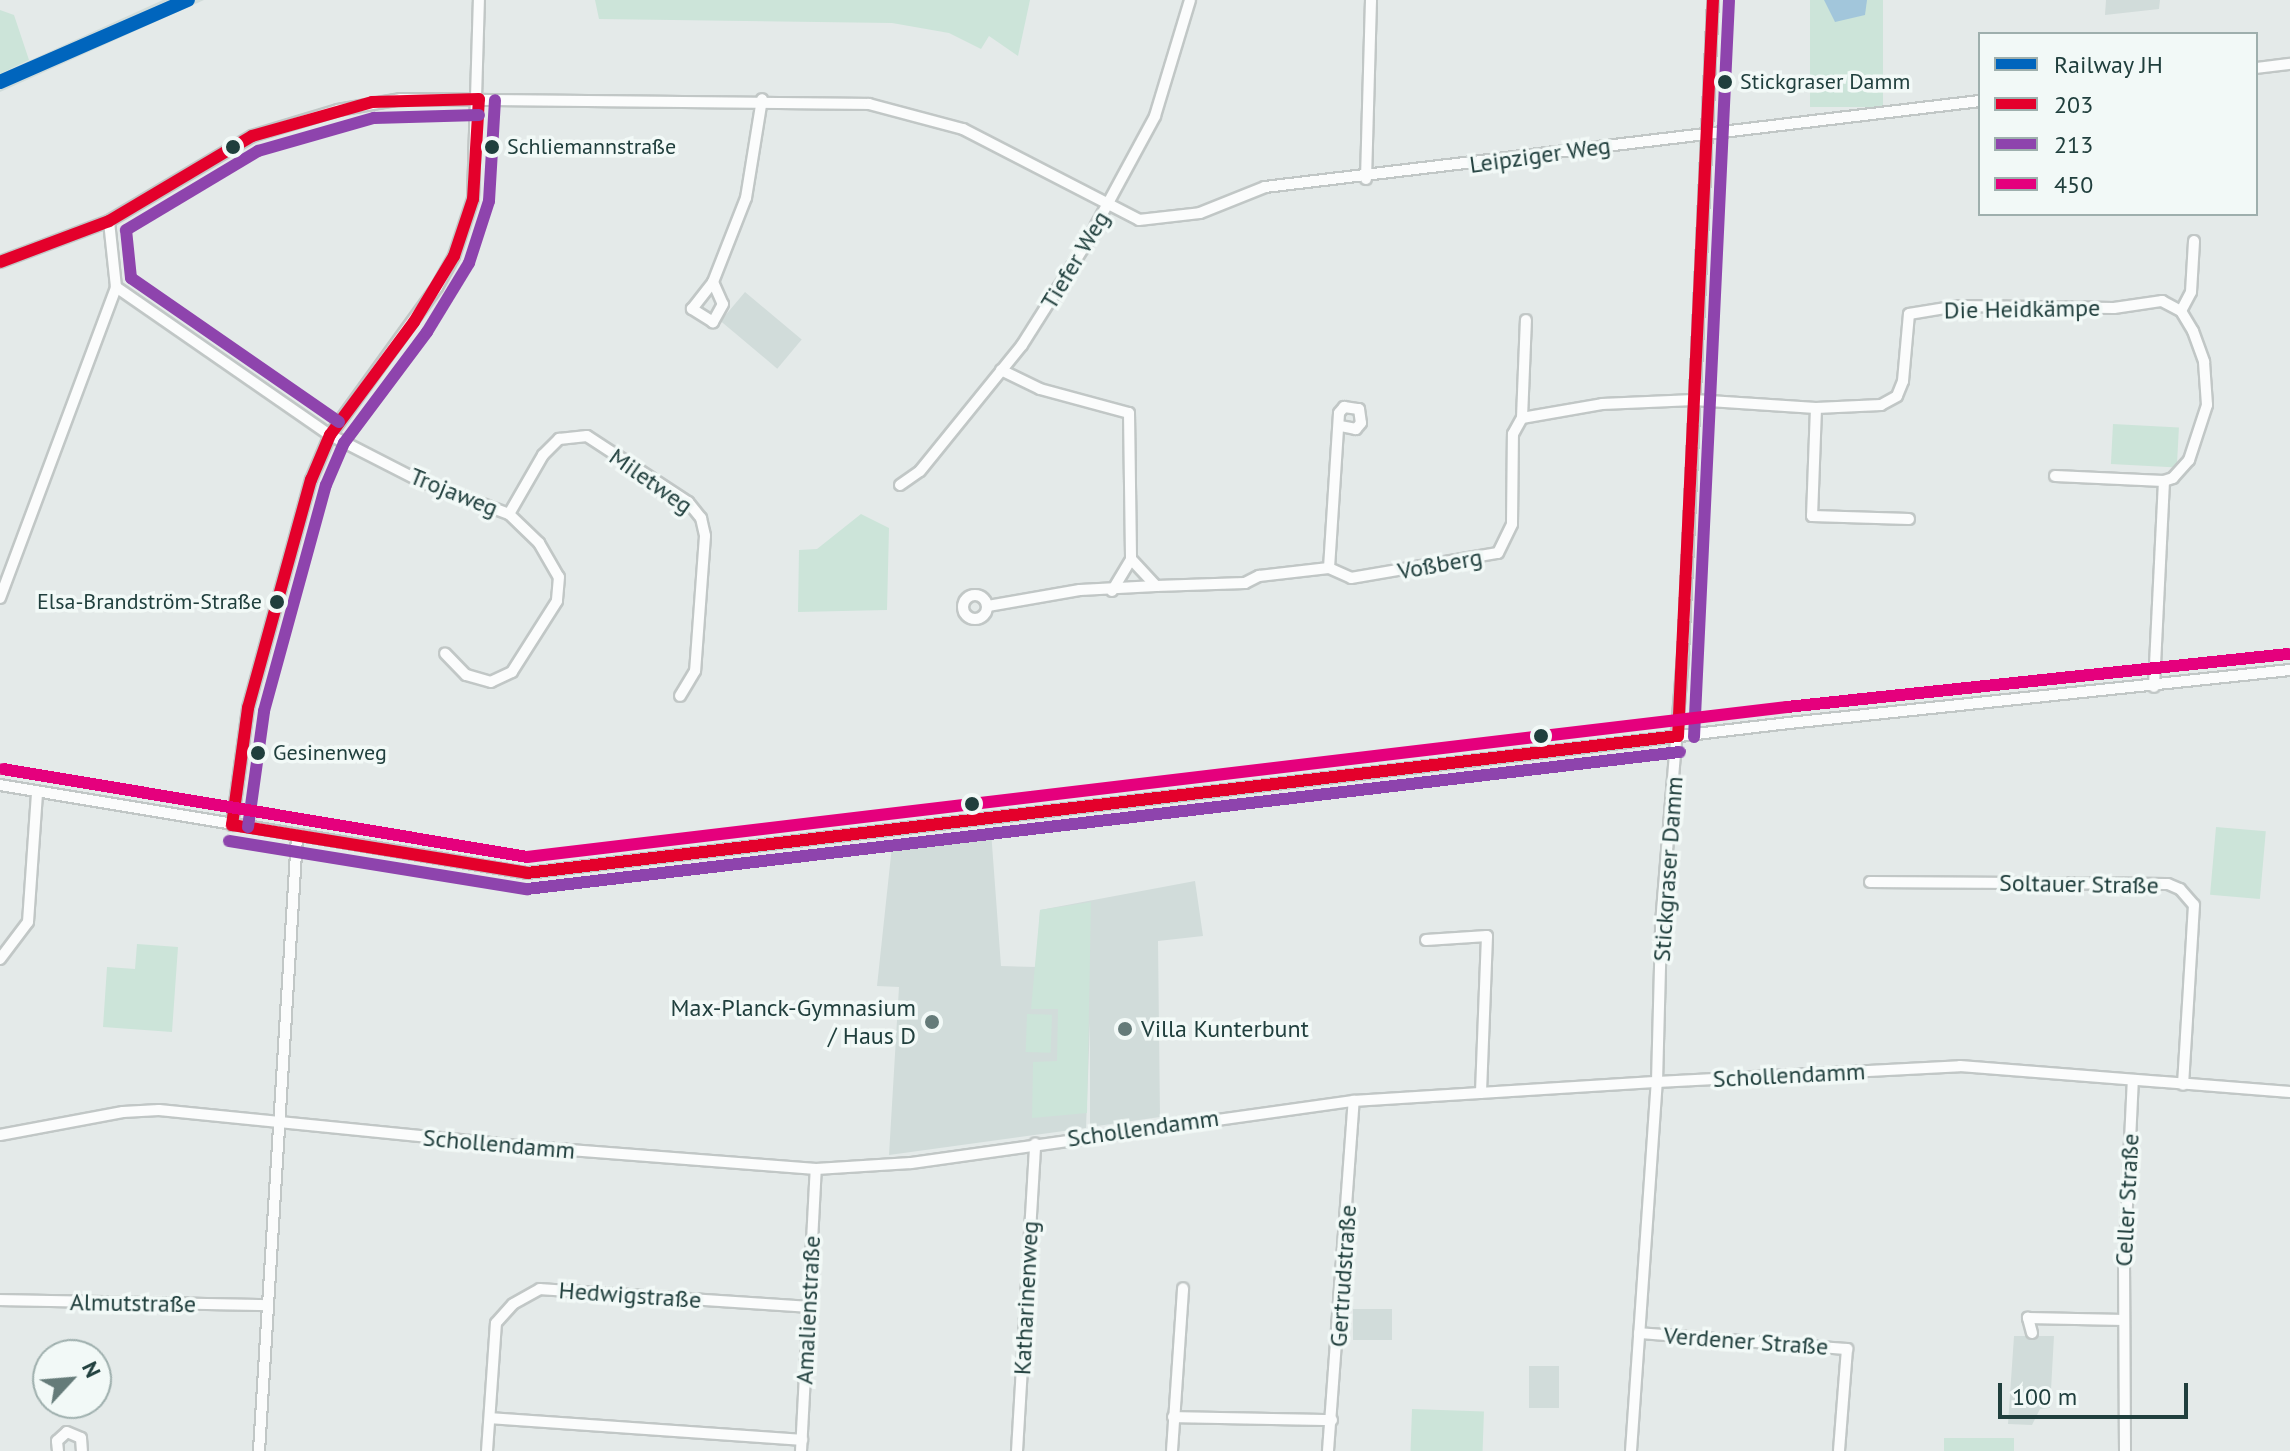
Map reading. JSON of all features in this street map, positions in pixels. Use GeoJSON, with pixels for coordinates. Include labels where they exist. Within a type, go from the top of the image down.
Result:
{"type":"FeatureCollection","features":[{"type":"Feature","properties":{"kind":"street"},"geometry":{"type":"LineString","coordinates":[[232,825],[248,708],[272,610],[330,435],[414,322],[454,256],[473,199],[479,99],[479,0]]}},
{"type":"Feature","properties":{"kind":"street","name":"Tiefer Weg"},"geometry":{"type":"LineString","coordinates":[[900,485],[920,471],[1051,302],[1155,116],[1190,0]]}},
{"type":"Feature","properties":{"kind":"street"},"geometry":{"type":"LineString","coordinates":[[1366,179],[1371,0]]}},
{"type":"Feature","properties":{"kind":"street","name":"Stickgraser Damm"},"geometry":{"type":"LineString","coordinates":[[1631,1451],[1657,1082],[1661,924],[1678,736],[1713,0]]}},
{"type":"Feature","properties":{"kind":"street"},"geometry":{"type":"LineString","coordinates":[[2258,68],[2290,64]]}},
{"type":"Feature","properties":{"kind":"street"},"geometry":{"type":"LineString","coordinates":[[0,262],[109,221],[252,136],[372,102],[479,99],[843,100],[906,110],[963,129],[1106,208]]}},
{"type":"Feature","properties":{"kind":"street"},"geometry":{"type":"LineString","coordinates":[[713,282],[746,198],[762,99]]}},
{"type":"Feature","properties":{"kind":"street","name":"Leipziger Weg"},"geometry":{"type":"LineString","coordinates":[[1106,208],[1139,220],[1172,219],[1265,187],[1366,179],[1706,131],[1978,101]]}},
{"type":"Feature","properties":{"kind":"street"},"geometry":{"type":"LineString","coordinates":[[0,598],[116,287],[109,221]]}},
{"type":"Feature","properties":{"kind":"street"},"geometry":{"type":"LineString","coordinates":[[2055,476],[2164,481],[2173,478],[2189,460],[2207,405],[2204,362],[2181,311],[2191,292],[2194,241]]}},
{"type":"Feature","properties":{"kind":"street"},"geometry":{"type":"LineString","coordinates":[[116,287],[330,435]]}},
{"type":"Feature","properties":{"kind":"street","name":"Die Heidkämpe"},"geometry":{"type":"LineString","coordinates":[[1694,400],[1816,408],[1881,405],[1897,396],[1909,314],[1958,306],[2114,308],[2146,301],[2162,301],[2181,311]]}},
{"type":"Feature","properties":{"kind":"street"},"geometry":{"type":"LineString","coordinates":[[1526,320],[1522,418],[1602,404],[1694,400]]}},
{"type":"Feature","properties":{"kind":"street"},"geometry":{"type":"LineString","coordinates":[[1001,370],[1040,389],[1129,413],[1131,559],[1112,591]]}},
{"type":"Feature","properties":{"kind":"street"},"geometry":{"type":"LineString","coordinates":[[1816,408],[1812,516],[1909,519]]}},
{"type":"Feature","properties":{"kind":"street","name":"Voßberg"},"geometry":{"type":"LineString","coordinates":[[988,606],[1080,590],[1245,583],[1259,576],[1329,568],[1351,578],[1498,553],[1512,524],[1513,434],[1522,418]]}},
{"type":"Feature","properties":{"kind":"street"},"geometry":{"type":"LineString","coordinates":[[1329,568],[1335,445],[1341,426]]}},
{"type":"Feature","properties":{"kind":"street","name":"Trojaweg"},"geometry":{"type":"LineString","coordinates":[[330,435],[418,480],[509,514],[539,543],[559,577],[557,601],[512,672],[491,682],[466,675],[445,653]]}},
{"type":"Feature","properties":{"kind":"street","name":"Miletweg"},"geometry":{"type":"LineString","coordinates":[[509,514],[543,455],[559,439],[587,436],[688,502],[701,518],[705,536],[695,671],[680,696]]}},
{"type":"Feature","properties":{"kind":"street"},"geometry":{"type":"LineString","coordinates":[[2154,687],[2164,481]]}},
{"type":"Feature","properties":{"kind":"street"},"geometry":{"type":"LineString","coordinates":[[1131,559],[1156,586]]}},
{"type":"Feature","properties":{"kind":"street"},"geometry":{"type":"LineString","coordinates":[[0,785],[527,873],[1678,736],[2290,670]]}},
{"type":"Feature","properties":{"kind":"street"},"geometry":{"type":"LineString","coordinates":[[0,959],[28,922],[37,792]]}},
{"type":"Feature","properties":{"kind":"street"},"geometry":{"type":"LineString","coordinates":[[259,1451],[297,836]]}},
{"type":"Feature","properties":{"kind":"street","name":"Soltauer Straße"},"geometry":{"type":"LineString","coordinates":[[1870,882],[2168,884],[2180,889],[2194,905],[2183,1085]]}},
{"type":"Feature","properties":{"kind":"street"},"geometry":{"type":"LineString","coordinates":[[1426,940],[1487,936],[1481,1093]]}},
{"type":"Feature","properties":{"kind":"street","name":"Schollendamm"},"geometry":{"type":"LineString","coordinates":[[0,1135],[134,1111],[816,1169],[911,1163],[1354,1101],[1960,1066],[2290,1092]]}},
{"type":"Feature","properties":{"kind":"street","name":"Celler Straße"},"geometry":{"type":"LineString","coordinates":[[2125,1451],[2124,1320],[2133,1080]]}},
{"type":"Feature","properties":{"kind":"street","name":"Gertrudstraße"},"geometry":{"type":"LineString","coordinates":[[1328,1451],[1354,1101]]}},
{"type":"Feature","properties":{"kind":"street","name":"Katharinenweg"},"geometry":{"type":"LineString","coordinates":[[1017,1451],[1035,1144]]}},
{"type":"Feature","properties":{"kind":"street","name":"Amalienstraße"},"geometry":{"type":"LineString","coordinates":[[801,1446],[816,1169]]}},
{"type":"Feature","properties":{"kind":"street"},"geometry":{"type":"LineString","coordinates":[[1172,1451],[1183,1288]]}},
{"type":"Feature","properties":{"kind":"street","name":"Hedwigstraße"},"geometry":{"type":"LineString","coordinates":[[487,1451],[496,1323],[513,1304],[540,1289],[809,1307]]}},
{"type":"Feature","properties":{"kind":"street","name":"Almutstraße"},"geometry":{"type":"LineString","coordinates":[[0,1300],[267,1305]]}},
{"type":"Feature","properties":{"kind":"street"},"geometry":{"type":"LineString","coordinates":[[2032,1333],[2028,1318],[2124,1320]]}},
{"type":"Feature","properties":{"kind":"street","name":"Verdener Straße"},"geometry":{"type":"LineString","coordinates":[[1639,1333],[1847,1349],[1839,1451]]}},
{"type":"Feature","properties":{"kind":"street"},"geometry":{"type":"LineString","coordinates":[[1173,1417],[1332,1420]]}},
{"type":"Feature","properties":{"kind":"street"},"geometry":{"type":"LineString","coordinates":[[490,1418],[801,1446]]}},
{"type":"Feature","properties":{"kind":"street"},"geometry":{"type":"LineString","coordinates":[[58,1451],[57,1441],[67,1432],[81,1438],[82,1451]]}},
{"type":"Feature","properties":{"kind":"shaded area"},"geometry":{"type":"Polygon","coordinates":[[[163,0],[204,0],[0,92],[0,74],[163,0]]]}},
{"type":"Feature","properties":{"kind":"shaded area"},"geometry":{"type":"Polygon","coordinates":[[[2106,0],[2160,0],[2159,9],[2105,15],[2106,0]]]}},
{"type":"Feature","properties":{"kind":"shaded area"},"geometry":{"type":"Polygon","coordinates":[[[745,292],[802,340],[777,369],[721,321],[745,292]]]}},
{"type":"Feature","properties":{"kind":"shaded area"},"geometry":{"type":"Polygon","coordinates":[[[991,831],[1001,966],[1037,967],[1040,910],[1195,881],[1203,936],[1158,941],[1160,1117],[1090,1127],[1090,1023],[1086,1128],[889,1155],[899,987],[877,986],[892,846],[991,831]]]}},
{"type":"Feature","properties":{"kind":"shaded area"},"geometry":{"type":"Polygon","coordinates":[[[1353,1309],[1392,1309],[1392,1340],[1353,1340],[1353,1309]]]}},
{"type":"Feature","properties":{"kind":"shaded area"},"geometry":{"type":"Polygon","coordinates":[[[2014,1336],[2054,1336],[2050,1408],[2040,1409],[2032,1425],[2008,1424],[2014,1336]]]}},
{"type":"Feature","properties":{"kind":"shaded area"},"geometry":{"type":"Polygon","coordinates":[[[1529,1366],[1559,1366],[1559,1408],[1529,1408],[1529,1366]]]}},
{"type":"Feature","properties":{"kind":"green space"},"geometry":{"type":"Polygon","coordinates":[[[595,0],[1030,0],[1018,56],[989,36],[981,49],[949,33],[892,23],[599,19],[595,0]]]}},
{"type":"Feature","properties":{"kind":"green space"},"geometry":{"type":"Polygon","coordinates":[[[1810,0],[1883,0],[1883,107],[1810,107],[1810,0]]]}},
{"type":"Feature","properties":{"kind":"green space"},"geometry":{"type":"Polygon","coordinates":[[[0,10],[14,15],[29,60],[0,74],[0,10]]]}},
{"type":"Feature","properties":{"kind":"green space"},"geometry":{"type":"Polygon","coordinates":[[[2113,424],[2179,427],[2177,467],[2111,464],[2113,424]]]}},
{"type":"Feature","properties":{"kind":"green space"},"geometry":{"type":"Polygon","coordinates":[[[861,514],[889,528],[887,610],[798,612],[799,550],[817,549],[861,514]]]}},
{"type":"Feature","properties":{"kind":"green space"},"geometry":{"type":"Polygon","coordinates":[[[2216,827],[2266,831],[2260,899],[2210,895],[2216,827]]]}},
{"type":"Feature","properties":{"kind":"green space"},"geometry":{"type":"Polygon","coordinates":[[[1091,902],[1087,1113],[1032,1118],[1033,1062],[1057,1061],[1058,1009],[1031,1009],[1040,910],[1091,902]]]}},
{"type":"Feature","properties":{"kind":"green space"},"geometry":{"type":"Polygon","coordinates":[[[137,944],[178,947],[172,1032],[103,1027],[107,967],[135,969],[137,944]]]}},
{"type":"Feature","properties":{"kind":"green space"},"geometry":{"type":"Polygon","coordinates":[[[1027,1014],[1052,1015],[1051,1053],[1026,1052],[1027,1014]]]}},
{"type":"Feature","properties":{"kind":"green space"},"geometry":{"type":"Polygon","coordinates":[[[1412,1409],[1484,1412],[1483,1451],[1411,1451],[1412,1409]]]}},
{"type":"Feature","properties":{"kind":"green space"},"geometry":{"type":"Polygon","coordinates":[[[1944,1438],[2014,1438],[2014,1451],[1944,1451],[1944,1438]]]}},
{"type":"Feature","properties":{"kind":"water"},"geometry":{"type":"Polygon","coordinates":[[[1824,0],[1867,0],[1865,15],[1835,22],[1824,0]]]}},
{"type":"Feature","properties":{"kind":"rail line","name":"JH"},"geometry":{"type":"LineString","coordinates":[[0,82],[188,0]]}},
{"type":"Feature","properties":{"kind":"transit line","name":"203"},"geometry":{"type":"LineString","coordinates":[[1678,736],[1713,0]]}},
{"type":"Feature","properties":{"kind":"transit line","name":"213"},"geometry":{"type":"LineString","coordinates":[[1694,737],[1729,1]]}},
{"type":"Feature","properties":{"kind":"transit line","name":"203"},"geometry":{"type":"LineString","coordinates":[[0,262],[109,221],[252,136],[372,102],[479,99]]}},
{"type":"Feature","properties":{"kind":"transit line","name":"203"},"geometry":{"type":"LineString","coordinates":[[232,825],[248,708],[311,480],[330,435],[414,322],[454,256],[473,199],[479,99]]}},
{"type":"Feature","properties":{"kind":"transit line","name":"213"},"geometry":{"type":"LineString","coordinates":[[248,827],[264,711],[326,485],[344,443],[427,332],[469,263],[489,201],[495,100]]}},
{"type":"Feature","properties":{"kind":"transit line","name":"213"},"geometry":{"type":"LineString","coordinates":[[339,422],[131,278],[126,230],[258,151],[374,118],[479,115]]}},
{"type":"Feature","properties":{"kind":"transit line","name":"450"},"geometry":{"type":"LineString","coordinates":[[3,769],[527,857],[1787,707],[2288,654]]}},
{"type":"Feature","properties":{"kind":"transit line","name":"203"},"geometry":{"type":"LineString","coordinates":[[232,825],[527,873],[1678,736]]}},
{"type":"Feature","properties":{"kind":"transit line","name":"213"},"geometry":{"type":"LineString","coordinates":[[229,841],[527,889],[1680,752]]}},
{"type":"Feature","properties":{"kind":"place","name":"Stickgraser Damm"},"geometry":{"type":"Point","coordinates":[1725,82]}},
{"type":"Feature","properties":{"kind":"place","name":"Schliemannstraße"},"geometry":{"type":"Point","coordinates":[492,147]}},
{"type":"Feature","properties":{"kind":"place","name":"Elsa-Brandström-Straße"},"geometry":{"type":"Point","coordinates":[277,602]}},
{"type":"Feature","properties":{"kind":"place","name":"Gesinenweg"},"geometry":{"type":"Point","coordinates":[258,753]}},
{"type":"Feature","properties":{"kind":"place","name":"Max-Planck-Gymnasium / Haus D"},"geometry":{"type":"Point","coordinates":[932,1022]}},
{"type":"Feature","properties":{"kind":"place","name":"Villa Kunterbunt"},"geometry":{"type":"Point","coordinates":[1125,1029]}}]}
